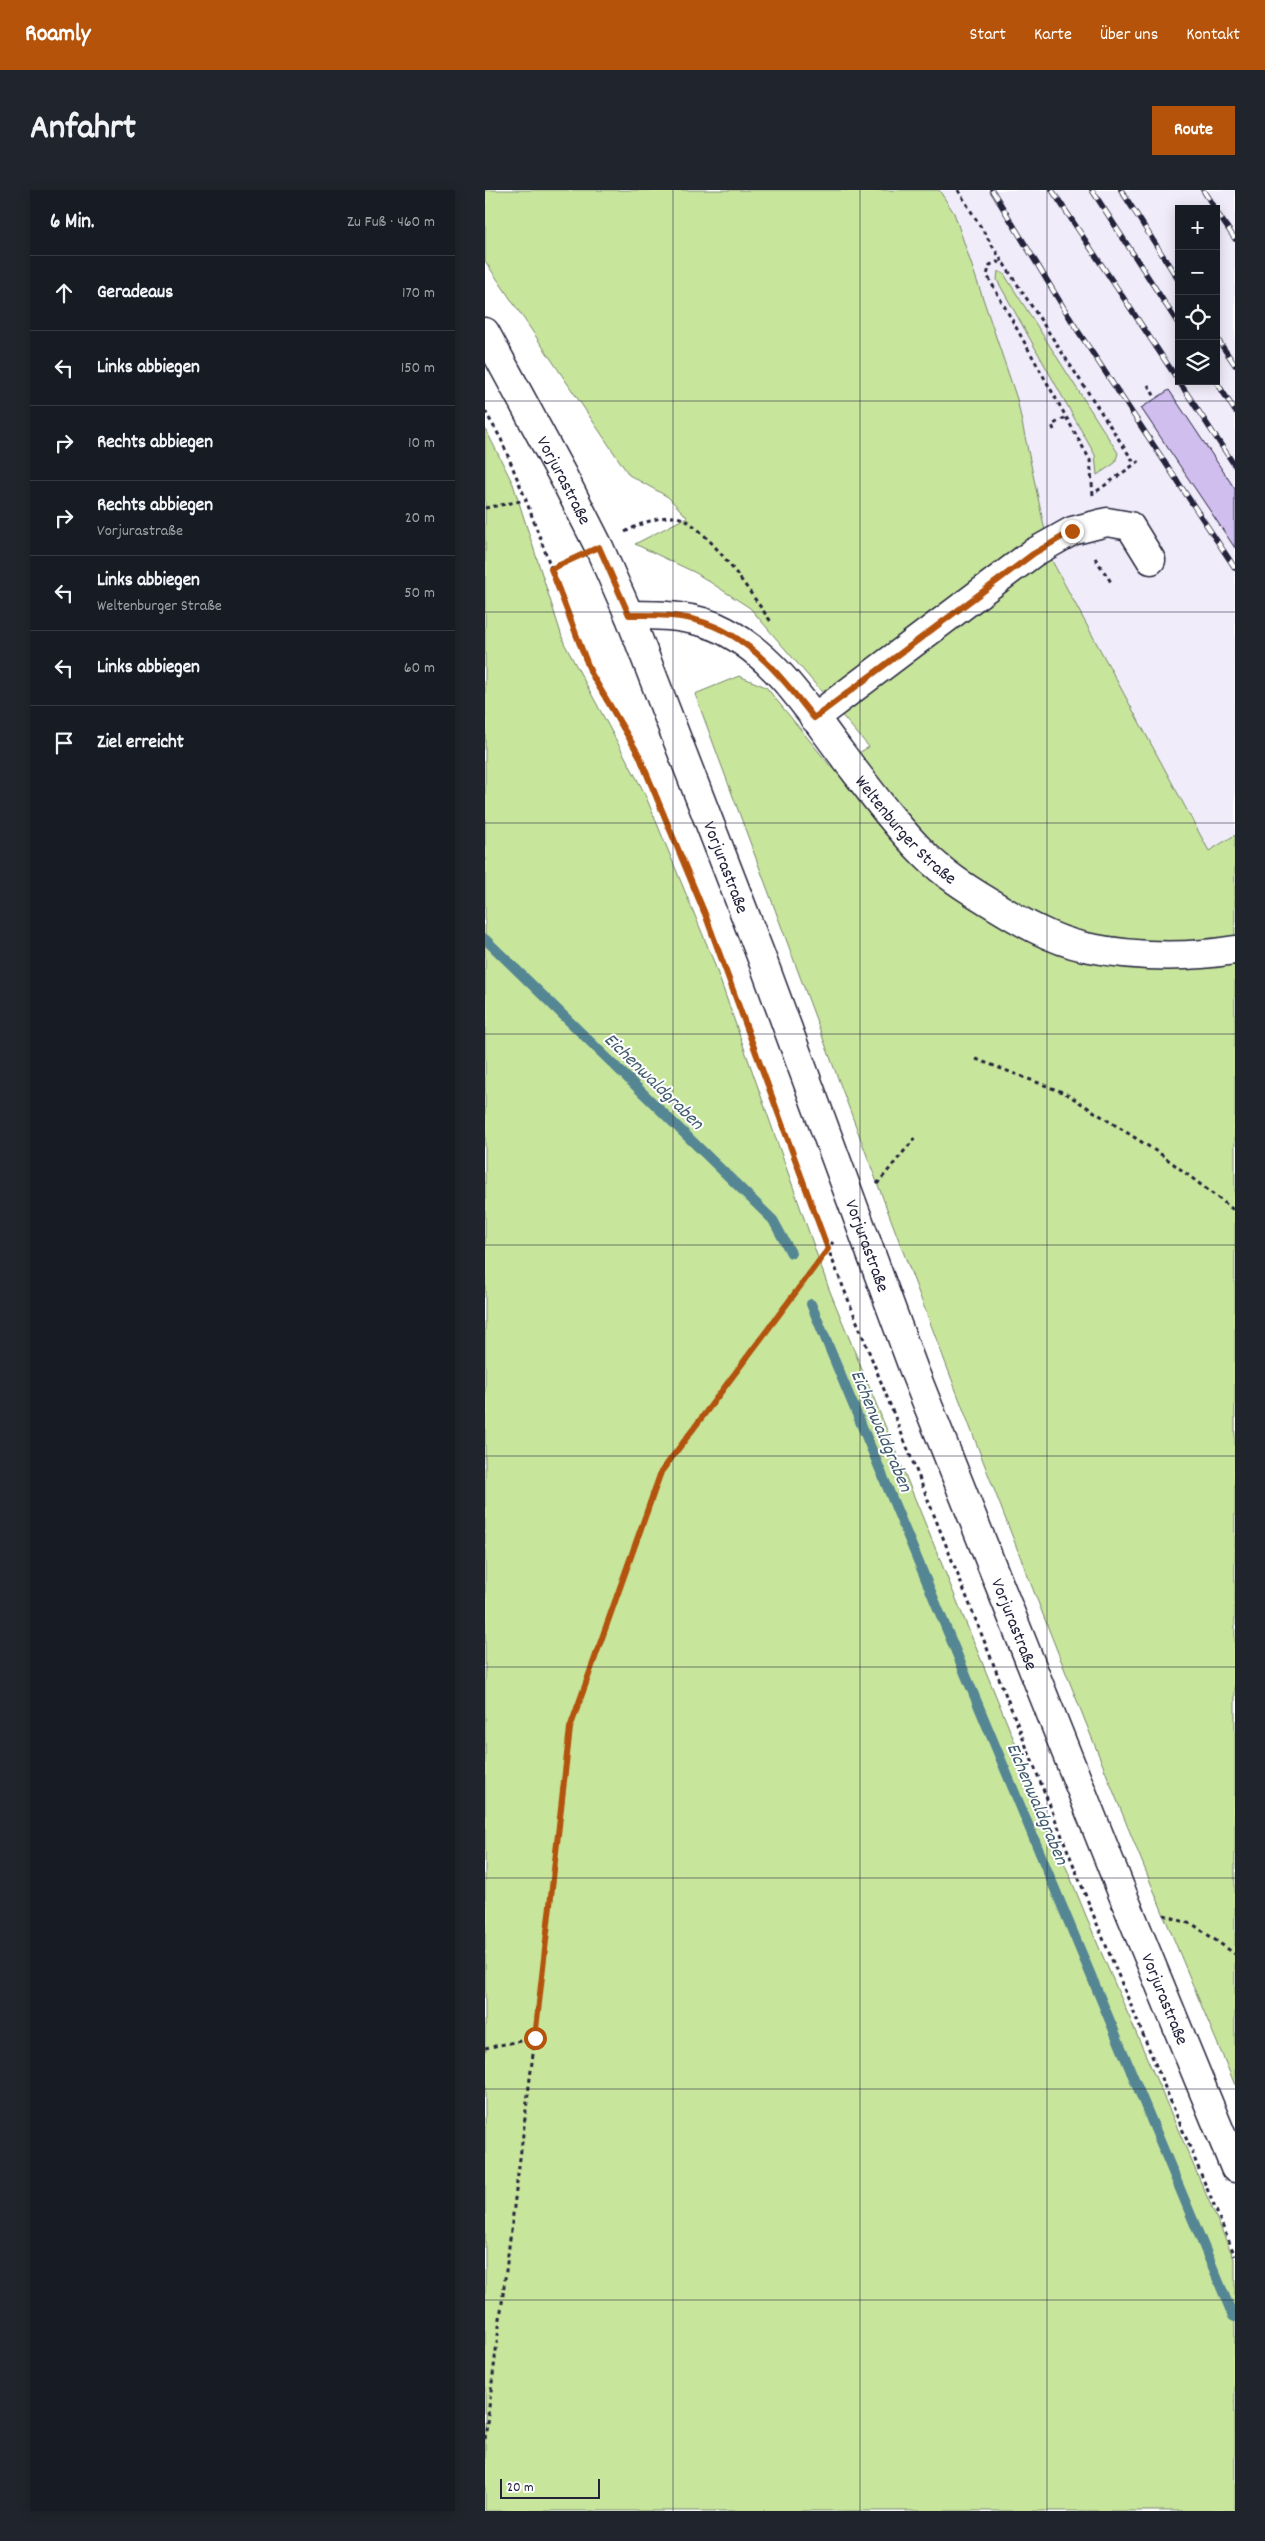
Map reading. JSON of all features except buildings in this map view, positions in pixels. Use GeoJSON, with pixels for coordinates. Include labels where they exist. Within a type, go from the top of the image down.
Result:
{"type":"FeatureCollection","features":[{"type":"Feature","properties":{"kind":"main road","name":"Vorjurastraße"},"geometry":{"type":"LineString","coordinates":[[485,332],[599,547],[629,615],[761,956],[854,1213],[993,1571],[1235,2168]]}},
{"type":"Feature","properties":{"kind":"main road"},"geometry":{"type":"LineString","coordinates":[[814,718],[1033,554],[1072,531],[1107,522],[1130,526],[1151,560]]}},
{"type":"Feature","properties":{"kind":"main road","name":"Weltenburger Straße"},"geometry":{"type":"LineString","coordinates":[[629,615],[669,615],[688,618],[724,630],[742,641],[775,669],[869,789],[926,856],[953,880],[1026,925],[1083,946],[1129,953],[1196,956],[1235,950]]}},
{"type":"Feature","properties":{"kind":"path"},"geometry":{"type":"LineString","coordinates":[[958,190],[1004,264],[1135,464]]}},
{"type":"Feature","properties":{"kind":"path"},"geometry":{"type":"LineString","coordinates":[[1004,264],[997,262],[991,264],[987,275],[1090,460],[1092,494],[1142,459]]}},
{"type":"Feature","properties":{"kind":"path"},"geometry":{"type":"LineString","coordinates":[[1148,385],[1155,397]]}},
{"type":"Feature","properties":{"kind":"path"},"geometry":{"type":"LineString","coordinates":[[485,411],[501,439],[526,500],[591,673],[639,755],[701,905],[828,1249],[1095,1919],[1235,2256]]}},
{"type":"Feature","properties":{"kind":"path"},"geometry":{"type":"LineString","coordinates":[[1054,430],[1052,425],[1066,417]]}},
{"type":"Feature","properties":{"kind":"path"},"geometry":{"type":"LineString","coordinates":[[485,508],[526,500]]}},
{"type":"Feature","properties":{"kind":"path"},"geometry":{"type":"LineString","coordinates":[[551,569],[599,547],[631,528],[654,519],[676,517],[693,524],[711,543],[775,626]]}},
{"type":"Feature","properties":{"kind":"path"},"geometry":{"type":"LineString","coordinates":[[976,1059],[1065,1093],[1162,1155],[1235,1211]]}},
{"type":"Feature","properties":{"kind":"path"},"geometry":{"type":"LineString","coordinates":[[854,1213],[915,1138]]}},
{"type":"Feature","properties":{"kind":"path"},"geometry":{"type":"LineString","coordinates":[[485,2439],[535,2038],[570,1728],[661,1472],[828,1249]]}},
{"type":"Feature","properties":{"kind":"path"},"geometry":{"type":"LineString","coordinates":[[1168,1917],[1194,1924],[1235,1954]]}},
{"type":"Feature","properties":{"kind":"path"},"geometry":{"type":"LineString","coordinates":[[485,2048],[535,2038]]}},
{"type":"Feature","properties":{"kind":"shaded area"},"geometry":{"type":"Polygon","coordinates":[[[939,190],[1235,190],[1235,835],[1209,852],[1051,559],[1017,399],[954,213],[939,190]]]}},
{"type":"Feature","properties":{"kind":"green space"},"geometry":{"type":"Polygon","coordinates":[[[485,190],[939,190],[954,213],[1017,399],[1051,559],[1209,851],[1235,835],[1235,2085],[1163,1913],[1024,1566],[890,1218],[695,694],[739,676],[766,687],[832,768],[869,747],[750,608],[696,573],[635,544],[687,517],[668,497],[629,475],[485,261],[485,190]]]}},
{"type":"Feature","properties":{"kind":"green space"},"geometry":{"type":"Polygon","coordinates":[[[998,271],[1004,274],[1118,453],[1115,463],[1097,475],[1095,455],[997,280],[998,271]]]}},
{"type":"Feature","properties":{"kind":"green space"},"geometry":{"type":"Polygon","coordinates":[[[485,428],[513,484],[564,643],[644,792],[712,957],[829,1289],[1098,1945],[1235,2261],[1235,2511],[485,2511],[485,428]]]}},
{"type":"Feature","properties":{"kind":"waterway","name":"Eichenwaldgraben"},"geometry":{"type":"LineString","coordinates":[[485,939],[773,1220],[791,1253]]}},
{"type":"Feature","properties":{"kind":"waterway","name":"Eichenwaldgraben"},"geometry":{"type":"LineString","coordinates":[[811,1304],[1235,2317]]}},
{"type":"Feature","properties":{"kind":"railway"},"geometry":{"type":"LineString","coordinates":[[992,190],[1076,328],[1235,568]]}},
{"type":"Feature","properties":{"kind":"railway"},"geometry":{"type":"LineString","coordinates":[[1052,190],[1235,466]]}},
{"type":"Feature","properties":{"kind":"railway"},"geometry":{"type":"LineString","coordinates":[[1092,190],[1175,319]]}},
{"type":"Feature","properties":{"kind":"railway"},"geometry":{"type":"LineString","coordinates":[[1121,190],[1175,275]]}},
{"type":"Feature","properties":{"kind":"railway"},"geometry":{"type":"LineString","coordinates":[[1203,190],[1212,205]]}},
{"type":"Feature","properties":{"kind":"railway"},"geometry":{"type":"LineString","coordinates":[[1220,217],[1235,239]]}},
{"type":"Feature","properties":{"kind":"railway"},"geometry":{"type":"LineString","coordinates":[[1218,340],[1235,365]]}},
{"type":"Feature","properties":{"kind":"railway"},"geometry":{"type":"LineString","coordinates":[[1219,385],[1235,411]]}},
{"type":"Feature","properties":{"kind":"route"},"geometry":{"type":"LineString","coordinates":[[535,2038],[570,1728],[661,1472],[828,1249],[705,914],[639,755],[591,673],[551,569],[599,547],[629,615],[669,615],[688,618],[724,630],[742,641],[775,669],[814,718],[1033,554],[1072,531]]}}]}
